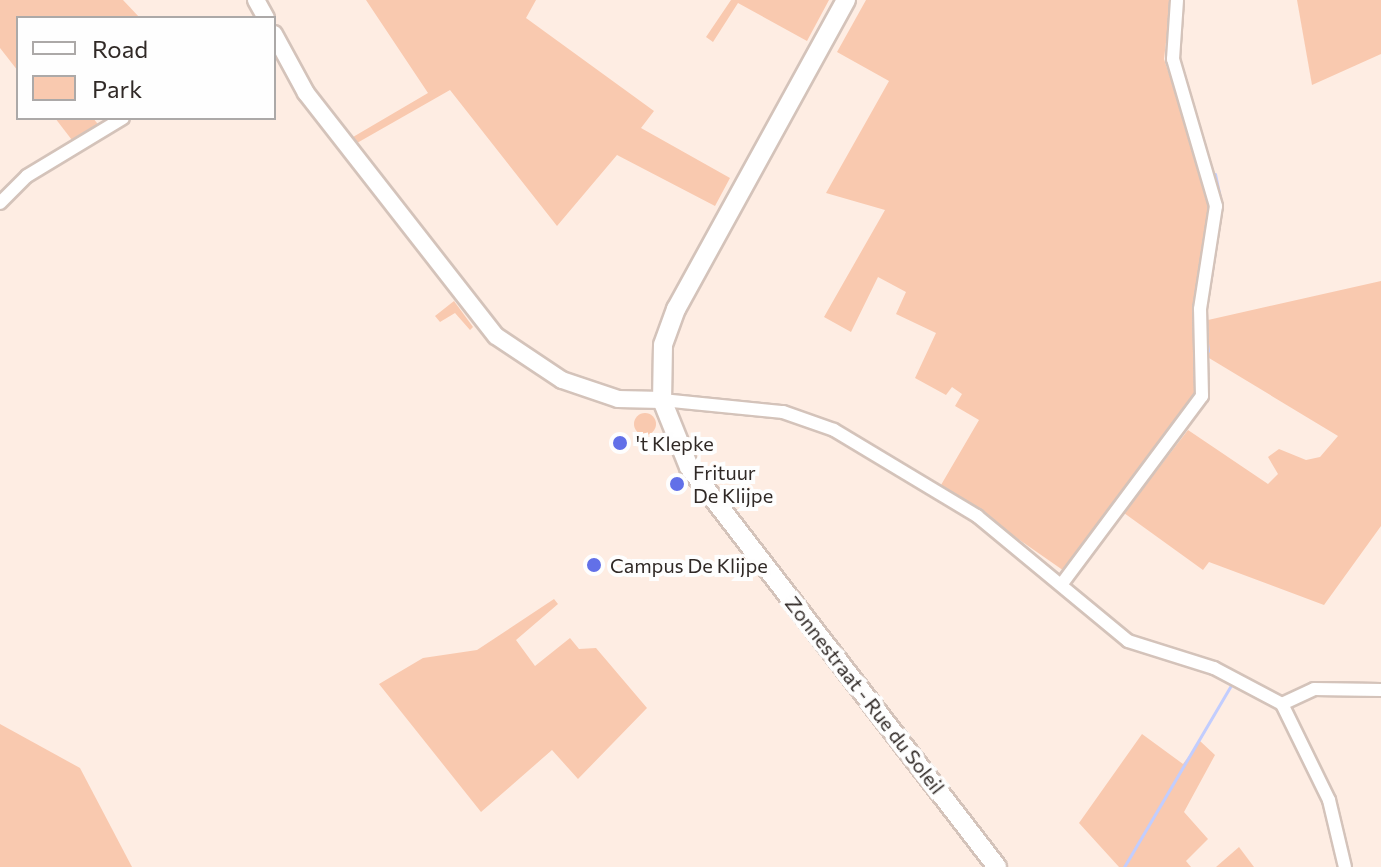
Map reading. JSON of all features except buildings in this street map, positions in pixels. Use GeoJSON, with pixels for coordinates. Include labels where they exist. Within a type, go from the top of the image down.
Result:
{"type":"FeatureCollection","features":[{"type":"Feature","properties":{"kind":"main road"},"geometry":{"type":"LineString","coordinates":[[662,400],[663,345],[676,309],[846,0]]}},
{"type":"Feature","properties":{"kind":"main road","name":"Zonnestraat - Rue du Soleil"},"geometry":{"type":"LineString","coordinates":[[662,400],[689,467],[997,867]]}},
{"type":"Feature","properties":{"kind":"street"},"geometry":{"type":"LineString","coordinates":[[1064,581],[1202,396],[1200,309],[1216,206],[1173,59],[1177,0]]}},
{"type":"Feature","properties":{"kind":"street"},"geometry":{"type":"LineString","coordinates":[[276,42],[306,93],[484,326],[562,380],[618,399],[662,400],[783,412],[834,430],[952,498],[1064,581],[1096,619],[1128,641],[1214,668],[1282,704],[1329,800],[1345,867]]}},
{"type":"Feature","properties":{"kind":"street"},"geometry":{"type":"LineString","coordinates":[[0,203],[27,176],[120,120]]}},
{"type":"Feature","properties":{"kind":"street"},"geometry":{"type":"LineString","coordinates":[[1282,704],[1314,689],[1381,690]]}},
{"type":"Feature","properties":{"kind":"green space"},"geometry":{"type":"Polygon","coordinates":[[[0,0],[123,0],[138,16],[16,16],[16,68],[0,48],[0,0]]]}},
{"type":"Feature","properties":{"kind":"green space"},"geometry":{"type":"Polygon","coordinates":[[[366,0],[536,0],[526,18],[654,111],[641,128],[730,178],[715,206],[617,155],[557,226],[450,90],[357,143],[353,137],[428,93],[366,0]]]}},
{"type":"Feature","properties":{"kind":"green space"},"geometry":{"type":"Polygon","coordinates":[[[731,0],[829,0],[807,41],[738,3],[713,42],[706,37],[731,0]]]}},
{"type":"Feature","properties":{"kind":"green space"},"geometry":{"type":"Polygon","coordinates":[[[866,0],[1171,0],[1164,59],[1212,203],[1203,372],[1195,402],[1067,573],[941,485],[979,420],[955,406],[962,394],[952,387],[946,395],[915,378],[936,333],[896,314],[906,292],[878,277],[851,332],[824,317],[885,210],[826,193],[889,81],[837,52],[866,0]]]}},
{"type":"Feature","properties":{"kind":"green space"},"geometry":{"type":"Polygon","coordinates":[[[1297,0],[1381,0],[1381,54],[1312,85],[1297,0]]]}},
{"type":"Feature","properties":{"kind":"green space"},"geometry":{"type":"Polygon","coordinates":[[[57,120],[95,120],[101,128],[75,144],[57,120]]]}},
{"type":"Feature","properties":{"kind":"green space"},"geometry":{"type":"Polygon","coordinates":[[[1381,281],[1381,526],[1324,605],[1209,562],[1203,570],[1124,513],[1188,430],[1268,484],[1278,474],[1268,457],[1279,449],[1306,460],[1320,457],[1338,436],[1209,358],[1208,320],[1381,281]]]}},
{"type":"Feature","properties":{"kind":"green space"},"geometry":{"type":"Polygon","coordinates":[[[454,301],[473,327],[470,330],[455,313],[440,322],[435,316],[454,301]]]}},
{"type":"Feature","properties":{"kind":"green space"},"geometry":{"type":"Polygon","coordinates":[[[645,413],[653,416],[656,424],[653,432],[645,435],[637,432],[634,424],[637,416],[645,413]]]}},
{"type":"Feature","properties":{"kind":"green space"},"geometry":{"type":"Polygon","coordinates":[[[554,599],[558,604],[516,640],[535,666],[570,638],[579,649],[596,648],[647,708],[578,779],[552,750],[481,812],[379,684],[423,658],[477,650],[554,599]]]}},
{"type":"Feature","properties":{"kind":"green space"},"geometry":{"type":"Polygon","coordinates":[[[0,724],[80,768],[132,867],[0,867],[0,724]]]}},
{"type":"Feature","properties":{"kind":"green space"},"geometry":{"type":"Polygon","coordinates":[[[1142,734],[1183,764],[1200,741],[1215,755],[1184,812],[1208,839],[1186,861],[1191,867],[1119,867],[1079,823],[1142,734]]]}},
{"type":"Feature","properties":{"kind":"green space"},"geometry":{"type":"Polygon","coordinates":[[[1239,847],[1254,867],[1216,867],[1239,847]]]}},
{"type":"Feature","properties":{"kind":"waterway"},"geometry":{"type":"LineString","coordinates":[[0,193],[54,153]]}},
{"type":"Feature","properties":{"kind":"waterway"},"geometry":{"type":"LineString","coordinates":[[1215,174],[1221,202]]}},
{"type":"Feature","properties":{"kind":"waterway"},"geometry":{"type":"LineString","coordinates":[[1211,277],[1221,209]]}},
{"type":"Feature","properties":{"kind":"waterway"},"geometry":{"type":"LineString","coordinates":[[1206,336],[1208,351]]}},
{"type":"Feature","properties":{"kind":"waterway"},"geometry":{"type":"LineString","coordinates":[[1124,867],[1232,684]]}},
{"type":"Feature","properties":{"kind":"place","name":"'t Klepke"},"geometry":{"type":"Point","coordinates":[620,443]}},
{"type":"Feature","properties":{"kind":"place","name":"Frituur De Klijpe"},"geometry":{"type":"Point","coordinates":[677,484]}},
{"type":"Feature","properties":{"kind":"place","name":"Campus De Klijpe"},"geometry":{"type":"Point","coordinates":[594,565]}}]}
